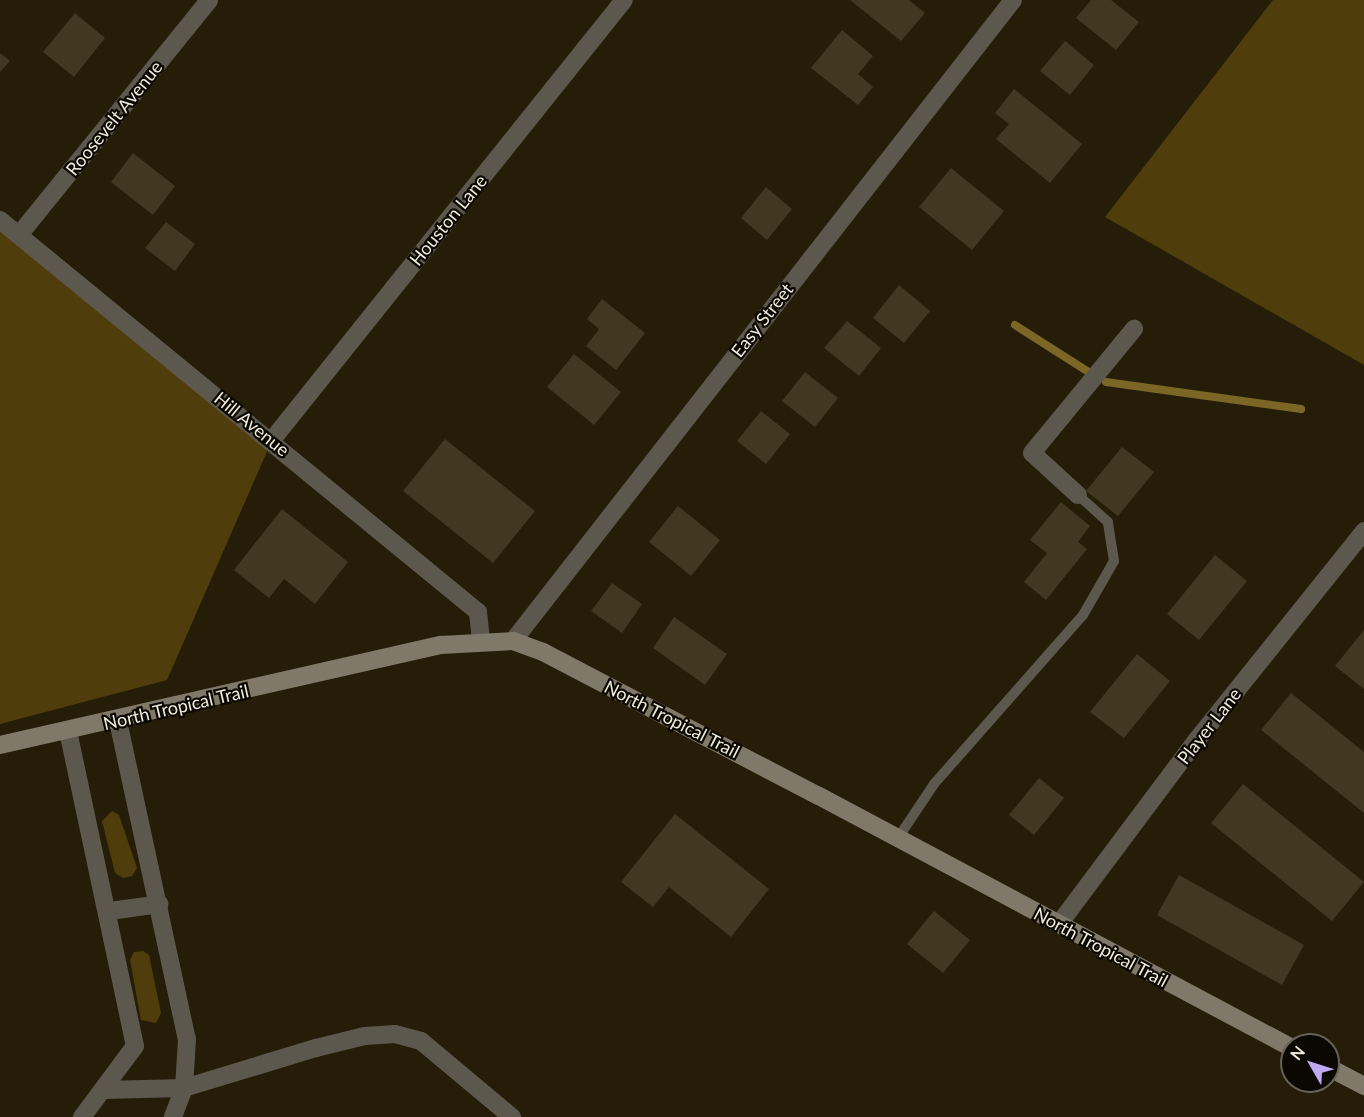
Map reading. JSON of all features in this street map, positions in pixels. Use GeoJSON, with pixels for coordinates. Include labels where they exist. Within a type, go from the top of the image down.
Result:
{"type":"FeatureCollection","features":[{"type":"Feature","properties":{"kind":"street","name":"Roosevelt Avenue"},"geometry":{"type":"LineString","coordinates":[[19,235],[209,0]]}},
{"type":"Feature","properties":{"kind":"street","name":"Houston Lane"},"geometry":{"type":"LineString","coordinates":[[272,440],[624,0]]}},
{"type":"Feature","properties":{"kind":"street","name":"Easy Street"},"geometry":{"type":"LineString","coordinates":[[513,641],[1013,0]]}},
{"type":"Feature","properties":{"kind":"street","name":"Hill Avenue"},"geometry":{"type":"LineString","coordinates":[[0,220],[272,440],[478,612],[481,642]]}},
{"type":"Feature","properties":{"kind":"street"},"geometry":{"type":"LineString","coordinates":[[1078,495],[1032,453],[1134,329]]}},
{"type":"Feature","properties":{"kind":"street","name":"Player Lane"},"geometry":{"type":"LineString","coordinates":[[1059,924],[1196,741],[1364,531]]}},
{"type":"Feature","properties":{"kind":"street","name":"North Tropical Trail"},"geometry":{"type":"LineString","coordinates":[[0,745],[118,721],[441,645],[513,641],[543,652],[1280,1042]]}},
{"type":"Feature","properties":{"kind":"street"},"geometry":{"type":"LineString","coordinates":[[118,721],[160,904],[187,1039],[184,1088],[173,1117]]}},
{"type":"Feature","properties":{"kind":"street"},"geometry":{"type":"LineString","coordinates":[[68,731],[110,911],[135,1046],[82,1117]]}},
{"type":"Feature","properties":{"kind":"street"},"geometry":{"type":"LineString","coordinates":[[110,911],[160,904]]}},
{"type":"Feature","properties":{"kind":"street"},"geometry":{"type":"LineString","coordinates":[[103,1090],[184,1088],[316,1048],[365,1036],[395,1034],[421,1041],[512,1117]]}},
{"type":"Feature","properties":{"kind":"street"},"geometry":{"type":"LineString","coordinates":[[1340,1073],[1364,1086]]}},
{"type":"Feature","properties":{"kind":"lane"},"geometry":{"type":"LineString","coordinates":[[898,838],[934,783],[1083,615],[1114,561],[1108,522],[1078,495]]}},
{"type":"Feature","properties":{"kind":"shaded area"},"geometry":{"type":"Polygon","coordinates":[[[1273,0],[1364,0],[1364,365],[1105,217],[1273,0]]]}},
{"type":"Feature","properties":{"kind":"shaded area"},"geometry":{"type":"Polygon","coordinates":[[[0,221],[272,440],[167,680],[0,724],[0,221]]]}},
{"type":"Feature","properties":{"kind":"shaded area"},"geometry":{"type":"Polygon","coordinates":[[[112,811],[119,815],[137,868],[132,876],[123,878],[115,873],[102,821],[112,811]]]}},
{"type":"Feature","properties":{"kind":"shaded area"},"geometry":{"type":"Polygon","coordinates":[[[143,951],[149,955],[161,1013],[156,1023],[141,1020],[130,960],[134,952],[143,951]]]}},
{"type":"Feature","properties":{"kind":"building"},"geometry":{"type":"Polygon","coordinates":[[[850,0],[909,0],[925,13],[901,41],[850,0]]]}},
{"type":"Feature","properties":{"kind":"building"},"geometry":{"type":"Polygon","coordinates":[[[1091,0],[1111,0],[1139,22],[1116,50],[1076,18],[1091,0]]]}},
{"type":"Feature","properties":{"kind":"building"},"geometry":{"type":"Polygon","coordinates":[[[75,13],[105,38],[74,77],[43,52],[75,13]]]}},
{"type":"Feature","properties":{"kind":"building"},"geometry":{"type":"Polygon","coordinates":[[[842,30],[873,56],[858,74],[873,87],[858,105],[811,68],[842,30]]]}},
{"type":"Feature","properties":{"kind":"building"},"geometry":{"type":"Polygon","coordinates":[[[1065,41],[1094,65],[1070,95],[1040,71],[1065,41]]]}},
{"type":"Feature","properties":{"kind":"building"},"geometry":{"type":"Polygon","coordinates":[[[0,53],[10,61],[0,72],[0,53]]]}},
{"type":"Feature","properties":{"kind":"building"},"geometry":{"type":"Polygon","coordinates":[[[1014,89],[1082,144],[1050,183],[996,139],[1009,124],[995,113],[1014,89]]]}},
{"type":"Feature","properties":{"kind":"building"},"geometry":{"type":"Polygon","coordinates":[[[133,153],[175,186],[153,215],[111,182],[133,153]]]}},
{"type":"Feature","properties":{"kind":"building"},"geometry":{"type":"Polygon","coordinates":[[[951,168],[1004,211],[972,250],[919,207],[951,168]]]}},
{"type":"Feature","properties":{"kind":"building"},"geometry":{"type":"Polygon","coordinates":[[[766,187],[792,209],[767,240],[741,218],[766,187]]]}},
{"type":"Feature","properties":{"kind":"building"},"geometry":{"type":"Polygon","coordinates":[[[166,222],[195,244],[175,271],[145,248],[166,222]]]}},
{"type":"Feature","properties":{"kind":"building"},"geometry":{"type":"Polygon","coordinates":[[[899,285],[930,311],[904,343],[873,318],[899,285]]]}},
{"type":"Feature","properties":{"kind":"building"},"geometry":{"type":"Polygon","coordinates":[[[602,299],[645,333],[616,370],[586,346],[599,329],[587,319],[602,299]]]}},
{"type":"Feature","properties":{"kind":"building"},"geometry":{"type":"Polygon","coordinates":[[[847,321],[881,348],[859,376],[824,348],[847,321]]]}},
{"type":"Feature","properties":{"kind":"building"},"geometry":{"type":"Polygon","coordinates":[[[574,354],[621,392],[594,425],[547,387],[574,354]]]}},
{"type":"Feature","properties":{"kind":"building"},"geometry":{"type":"Polygon","coordinates":[[[805,372],[838,398],[815,427],[782,401],[805,372]]]}},
{"type":"Feature","properties":{"kind":"building"},"geometry":{"type":"Polygon","coordinates":[[[761,411],[790,434],[766,464],[737,441],[761,411]]]}},
{"type":"Feature","properties":{"kind":"building"},"geometry":{"type":"Polygon","coordinates":[[[445,439],[535,511],[493,563],[403,491],[445,439]]]}},
{"type":"Feature","properties":{"kind":"building"},"geometry":{"type":"Polygon","coordinates":[[[1122,447],[1154,472],[1118,516],[1086,491],[1122,447]]]}},
{"type":"Feature","properties":{"kind":"building"},"geometry":{"type":"Polygon","coordinates":[[[1061,502],[1090,526],[1078,542],[1087,549],[1046,600],[1024,582],[1047,553],[1030,540],[1061,502]]]}},
{"type":"Feature","properties":{"kind":"building"},"geometry":{"type":"Polygon","coordinates":[[[678,506],[720,540],[691,576],[649,542],[678,506]]]}},
{"type":"Feature","properties":{"kind":"building"},"geometry":{"type":"Polygon","coordinates":[[[282,509],[348,562],[315,604],[284,579],[269,598],[234,570],[282,509]]]}},
{"type":"Feature","properties":{"kind":"building"},"geometry":{"type":"Polygon","coordinates":[[[1215,555],[1247,581],[1199,640],[1167,614],[1215,555]]]}},
{"type":"Feature","properties":{"kind":"building"},"geometry":{"type":"Polygon","coordinates":[[[612,583],[642,604],[622,633],[591,611],[612,583]]]}},
{"type":"Feature","properties":{"kind":"building"},"geometry":{"type":"Polygon","coordinates":[[[674,617],[727,654],[705,685],[653,648],[674,617]]]}},
{"type":"Feature","properties":{"kind":"building"},"geometry":{"type":"Polygon","coordinates":[[[1364,630],[1364,689],[1335,666],[1364,630]]]}},
{"type":"Feature","properties":{"kind":"building"},"geometry":{"type":"Polygon","coordinates":[[[1137,654],[1170,681],[1124,738],[1090,712],[1137,654]]]}},
{"type":"Feature","properties":{"kind":"building"},"geometry":{"type":"Polygon","coordinates":[[[1291,693],[1364,752],[1364,813],[1261,730],[1291,693]]]}},
{"type":"Feature","properties":{"kind":"building"},"geometry":{"type":"Polygon","coordinates":[[[1039,778],[1064,798],[1034,835],[1009,815],[1039,778]]]}},
{"type":"Feature","properties":{"kind":"building"},"geometry":{"type":"Polygon","coordinates":[[[1243,784],[1364,882],[1332,921],[1211,823],[1243,784]]]}},
{"type":"Feature","properties":{"kind":"building"},"geometry":{"type":"Polygon","coordinates":[[[675,814],[769,889],[731,937],[669,887],[653,907],[621,882],[675,814]]]}},
{"type":"Feature","properties":{"kind":"building"},"geometry":{"type":"Polygon","coordinates":[[[1179,875],[1304,945],[1282,985],[1157,915],[1179,875]]]}},
{"type":"Feature","properties":{"kind":"building"},"geometry":{"type":"Polygon","coordinates":[[[934,911],[970,940],[943,973],[907,944],[934,911]]]}},
{"type":"Feature","properties":{"kind":"waterway"},"geometry":{"type":"LineString","coordinates":[[1015,325],[1090,373]]}},
{"type":"Feature","properties":{"kind":"waterway"},"geometry":{"type":"LineString","coordinates":[[1106,382],[1301,409]]}}]}
